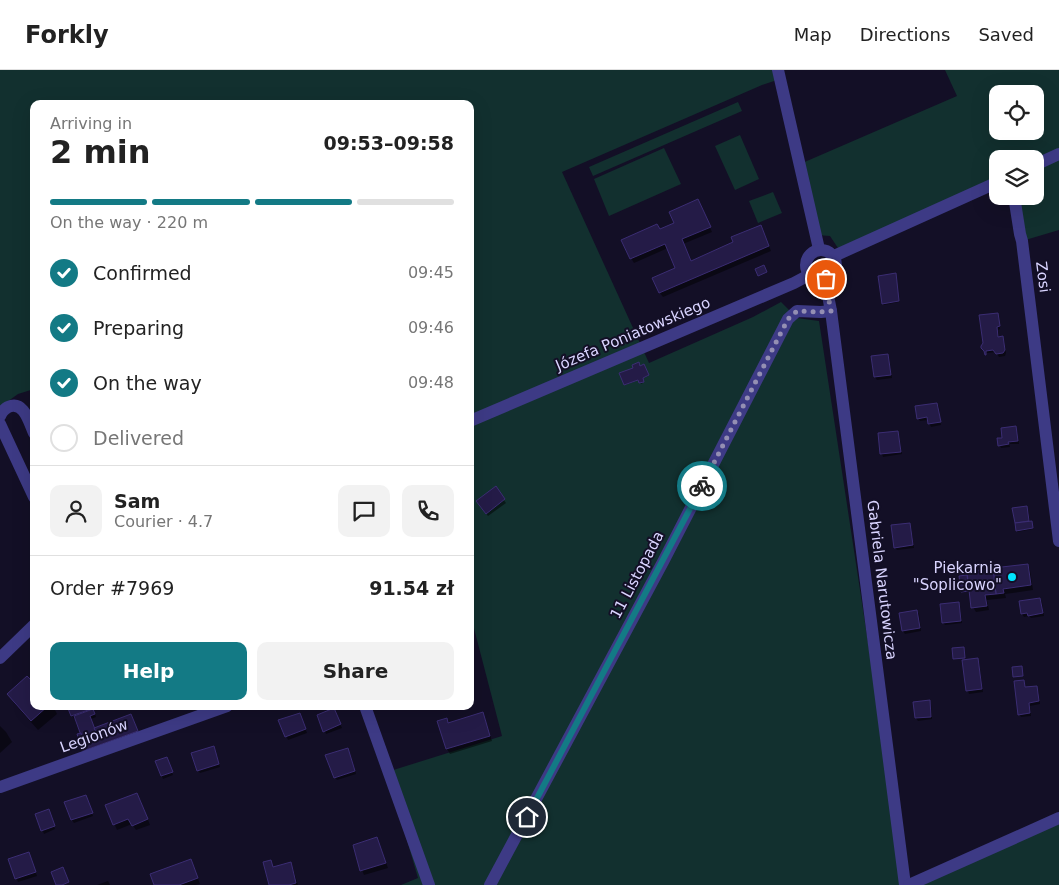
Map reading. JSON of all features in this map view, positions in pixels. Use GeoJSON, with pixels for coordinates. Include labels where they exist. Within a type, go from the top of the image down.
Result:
{"type":"FeatureCollection","features":[{"type":"Feature","properties":{"kind":"street"},"geometry":{"type":"LineString","coordinates":[[778,70],[819,249]]}},
{"type":"Feature","properties":{"kind":"street"},"geometry":{"type":"LineString","coordinates":[[1044,161],[1059,154]]}},
{"type":"Feature","properties":{"kind":"street"},"geometry":{"type":"LineString","coordinates":[[834,256],[989,186]]}},
{"type":"Feature","properties":{"kind":"street","name":"Zosi"},"geometry":{"type":"LineString","coordinates":[[1015,205],[1022,240],[1059,541]]}},
{"type":"Feature","properties":{"kind":"street"},"geometry":{"type":"LineString","coordinates":[[819,249],[828,251],[834,256],[836,265],[835,271],[831,276],[825,280],[815,279],[809,275],[805,267],[806,258],[812,252],[819,249]]}},
{"type":"Feature","properties":{"kind":"street","name":"Józefa Poniatowskiego"},"geometry":{"type":"LineString","coordinates":[[474,419],[809,275]]}},
{"type":"Feature","properties":{"kind":"street","name":"Gabriela Narutowicza"},"geometry":{"type":"LineString","coordinates":[[825,280],[831,311],[907,885]]}},
{"type":"Feature","properties":{"kind":"street","name":"11 Listopada"},"geometry":{"type":"LineString","coordinates":[[490,885],[664,560],[788,319],[797,311],[831,311]]}},
{"type":"Feature","properties":{"kind":"street"},"geometry":{"type":"LineString","coordinates":[[0,416],[4,409],[18,406],[23,409],[30,424]]}},
{"type":"Feature","properties":{"kind":"street"},"geometry":{"type":"LineString","coordinates":[[0,424],[30,488]]}},
{"type":"Feature","properties":{"kind":"street"},"geometry":{"type":"LineString","coordinates":[[0,658],[30,629]]}},
{"type":"Feature","properties":{"kind":"street","name":"Legionów"},"geometry":{"type":"LineString","coordinates":[[0,787],[216,710]]}},
{"type":"Feature","properties":{"kind":"street"},"geometry":{"type":"LineString","coordinates":[[366,710],[429,885]]}},
{"type":"Feature","properties":{"kind":"street"},"geometry":{"type":"LineString","coordinates":[[907,885],[1059,818]]}},
{"type":"Feature","properties":{"kind":"green space"},"geometry":{"type":"Polygon","coordinates":[[[0,70],[778,70],[780,79],[762,85],[562,172],[649,363],[753,317],[781,302],[797,318],[819,321],[905,885],[401,885],[418,878],[387,772],[502,736],[474,628],[474,100],[30,100],[30,390],[18,394],[0,407],[0,70]]]}},
{"type":"Feature","properties":{"kind":"green space"},"geometry":{"type":"Polygon","coordinates":[[[945,70],[1059,70],[1059,230],[1022,241],[1016,205],[1044,205],[1044,150],[989,150],[989,186],[842,254],[830,236],[817,235],[800,164],[957,96],[945,70]]]}},
{"type":"Feature","properties":{"kind":"green space"},"geometry":{"type":"Polygon","coordinates":[[[738,102],[742,111],[593,176],[589,167],[738,102]]]}},
{"type":"Feature","properties":{"kind":"green space"},"geometry":{"type":"Polygon","coordinates":[[[740,135],[759,179],[735,190],[715,146],[740,135]]]}},
{"type":"Feature","properties":{"kind":"green space"},"geometry":{"type":"Polygon","coordinates":[[[664,148],[681,184],[609,216],[594,179],[664,148]]]}},
{"type":"Feature","properties":{"kind":"green space"},"geometry":{"type":"Polygon","coordinates":[[[773,192],[782,213],[758,223],[749,201],[773,192]]]}},
{"type":"Feature","properties":{"kind":"green space"},"geometry":{"type":"Polygon","coordinates":[[[1059,818],[1059,885],[909,885],[1059,818]]]}},
{"type":"Feature","properties":{"kind":"building"},"geometry":{"type":"Polygon","coordinates":[[[698,199],[711,227],[682,239],[691,261],[733,242],[731,237],[761,225],[769,246],[659,293],[652,278],[675,268],[665,244],[630,259],[621,240],[657,224],[660,229],[674,223],[669,212],[698,199]]]}},
{"type":"Feature","properties":{"kind":"building"},"geometry":{"type":"Polygon","coordinates":[[[764,265],[767,272],[758,276],[755,269],[764,265]]]}},
{"type":"Feature","properties":{"kind":"building"},"geometry":{"type":"Polygon","coordinates":[[[896,273],[899,301],[882,304],[878,276],[896,273]]]}},
{"type":"Feature","properties":{"kind":"building"},"geometry":{"type":"Polygon","coordinates":[[[998,313],[1000,326],[997,327],[998,337],[1003,336],[1005,350],[1003,353],[996,354],[993,350],[986,351],[985,355],[981,348],[983,343],[979,315],[998,313]]]}},
{"type":"Feature","properties":{"kind":"building"},"geometry":{"type":"Polygon","coordinates":[[[888,354],[891,375],[874,377],[871,356],[888,354]]]}},
{"type":"Feature","properties":{"kind":"building"},"geometry":{"type":"Polygon","coordinates":[[[639,362],[640,366],[644,364],[649,375],[643,378],[644,382],[639,383],[638,380],[624,385],[619,373],[633,368],[632,365],[639,362]]]}},
{"type":"Feature","properties":{"kind":"building"},"geometry":{"type":"Polygon","coordinates":[[[937,403],[941,422],[928,424],[927,417],[917,419],[915,406],[937,403]]]}},
{"type":"Feature","properties":{"kind":"building"},"geometry":{"type":"Polygon","coordinates":[[[1016,426],[1018,441],[998,446],[997,438],[1002,438],[1001,428],[1016,426]]]}},
{"type":"Feature","properties":{"kind":"building"},"geometry":{"type":"Polygon","coordinates":[[[898,431],[901,452],[880,454],[878,433],[898,431]]]}},
{"type":"Feature","properties":{"kind":"building"},"geometry":{"type":"Polygon","coordinates":[[[496,486],[505,499],[486,514],[476,501],[496,486]]]}},
{"type":"Feature","properties":{"kind":"building"},"geometry":{"type":"Polygon","coordinates":[[[1027,506],[1029,521],[1015,523],[1012,508],[1027,506]]]}},
{"type":"Feature","properties":{"kind":"building"},"geometry":{"type":"Polygon","coordinates":[[[1032,521],[1033,528],[1016,531],[1015,523],[1032,521]]]}},
{"type":"Feature","properties":{"kind":"building"},"geometry":{"type":"Polygon","coordinates":[[[910,523],[913,545],[894,548],[891,525],[910,523]]]}},
{"type":"Feature","properties":{"kind":"building","name":"Piekarnia \"Soplicowo\""},"geometry":{"type":"Polygon","coordinates":[[[1028,564],[1031,585],[1003,589],[1004,593],[996,594],[993,568],[1028,564]]]}},
{"type":"Feature","properties":{"kind":"building"},"geometry":{"type":"Polygon","coordinates":[[[993,568],[996,594],[985,595],[987,606],[971,608],[967,572],[993,568]]]}},
{"type":"Feature","properties":{"kind":"building"},"geometry":{"type":"Polygon","coordinates":[[[967,575],[969,591],[961,592],[959,576],[967,575]]]}},
{"type":"Feature","properties":{"kind":"building"},"geometry":{"type":"Polygon","coordinates":[[[1040,598],[1043,613],[1028,616],[1027,613],[1021,614],[1019,601],[1040,598]]]}},
{"type":"Feature","properties":{"kind":"building"},"geometry":{"type":"Polygon","coordinates":[[[959,602],[961,621],[942,623],[940,604],[959,602]]]}},
{"type":"Feature","properties":{"kind":"building"},"geometry":{"type":"Polygon","coordinates":[[[917,610],[920,628],[902,631],[899,613],[917,610]]]}},
{"type":"Feature","properties":{"kind":"building"},"geometry":{"type":"Polygon","coordinates":[[[964,647],[965,658],[953,659],[952,648],[964,647]]]}},
{"type":"Feature","properties":{"kind":"building"},"geometry":{"type":"Polygon","coordinates":[[[978,658],[982,689],[966,691],[962,660],[978,658]]]}},
{"type":"Feature","properties":{"kind":"building"},"geometry":{"type":"Polygon","coordinates":[[[1022,666],[1023,676],[1013,677],[1012,667],[1022,666]]]}},
{"type":"Feature","properties":{"kind":"building"},"geometry":{"type":"Polygon","coordinates":[[[27,676],[30,679],[30,710],[43,710],[31,721],[7,694],[27,676]]]}},
{"type":"Feature","properties":{"kind":"building"},"geometry":{"type":"Polygon","coordinates":[[[1024,680],[1025,687],[1037,686],[1039,701],[1029,703],[1030,713],[1018,715],[1014,681],[1024,680]]]}},
{"type":"Feature","properties":{"kind":"building"},"geometry":{"type":"Polygon","coordinates":[[[930,700],[931,717],[915,718],[913,702],[930,700]]]}},
{"type":"Feature","properties":{"kind":"building"},"geometry":{"type":"Polygon","coordinates":[[[69,710],[88,710],[71,716],[69,710]]]}},
{"type":"Feature","properties":{"kind":"building"},"geometry":{"type":"Polygon","coordinates":[[[93,710],[95,714],[90,716],[96,732],[82,738],[74,716],[93,710]]]}},
{"type":"Feature","properties":{"kind":"building"},"geometry":{"type":"Polygon","coordinates":[[[329,710],[335,710],[341,724],[323,732],[317,715],[329,710]]]}},
{"type":"Feature","properties":{"kind":"building"},"geometry":{"type":"Polygon","coordinates":[[[483,712],[490,736],[446,749],[437,721],[447,718],[448,723],[483,712]]]}},
{"type":"Feature","properties":{"kind":"building"},"geometry":{"type":"Polygon","coordinates":[[[300,713],[306,729],[285,737],[278,720],[300,713]]]}},
{"type":"Feature","properties":{"kind":"building"},"geometry":{"type":"Polygon","coordinates":[[[131,714],[138,731],[83,751],[77,734],[81,733],[82,738],[96,732],[94,728],[131,714]]]}},
{"type":"Feature","properties":{"kind":"building"},"geometry":{"type":"Polygon","coordinates":[[[214,746],[219,764],[197,771],[191,753],[214,746]]]}},
{"type":"Feature","properties":{"kind":"building"},"geometry":{"type":"Polygon","coordinates":[[[348,748],[355,771],[334,778],[325,755],[348,748]]]}},
{"type":"Feature","properties":{"kind":"building"},"geometry":{"type":"Polygon","coordinates":[[[167,757],[173,772],[161,776],[155,761],[167,757]]]}},
{"type":"Feature","properties":{"kind":"building"},"geometry":{"type":"Polygon","coordinates":[[[137,793],[148,819],[132,826],[128,819],[113,825],[105,805],[137,793]]]}},
{"type":"Feature","properties":{"kind":"building"},"geometry":{"type":"Polygon","coordinates":[[[86,795],[93,813],[71,820],[64,802],[86,795]]]}},
{"type":"Feature","properties":{"kind":"building"},"geometry":{"type":"Polygon","coordinates":[[[49,809],[55,826],[41,831],[35,814],[49,809]]]}},
{"type":"Feature","properties":{"kind":"building"},"geometry":{"type":"Polygon","coordinates":[[[377,837],[386,863],[360,871],[353,845],[377,837]]]}},
{"type":"Feature","properties":{"kind":"building"},"geometry":{"type":"Polygon","coordinates":[[[29,852],[36,872],[15,879],[8,859],[29,852]]]}},
{"type":"Feature","properties":{"kind":"building"},"geometry":{"type":"Polygon","coordinates":[[[191,859],[198,878],[179,885],[154,885],[150,874],[191,859]]]}},
{"type":"Feature","properties":{"kind":"building"},"geometry":{"type":"Polygon","coordinates":[[[271,860],[273,867],[291,862],[296,883],[269,885],[263,862],[271,860]]]}},
{"type":"Feature","properties":{"kind":"building"},"geometry":{"type":"Polygon","coordinates":[[[63,867],[69,882],[56,885],[51,872],[63,867]]]}},
{"type":"Feature","properties":{"kind":"way so far"},"geometry":{"type":"LineString","coordinates":[[702,486],[788,319],[797,311],[831,311],[826,279]]}},
{"type":"Feature","properties":{"kind":"place","name":"Piekarnia \"Soplicowo\""},"geometry":{"type":"Point","coordinates":[1012,577]}},
{"type":"Feature","properties":{"kind":"route"},"geometry":{"type":"LineString","coordinates":[[527,817],[702,486]]}}]}
